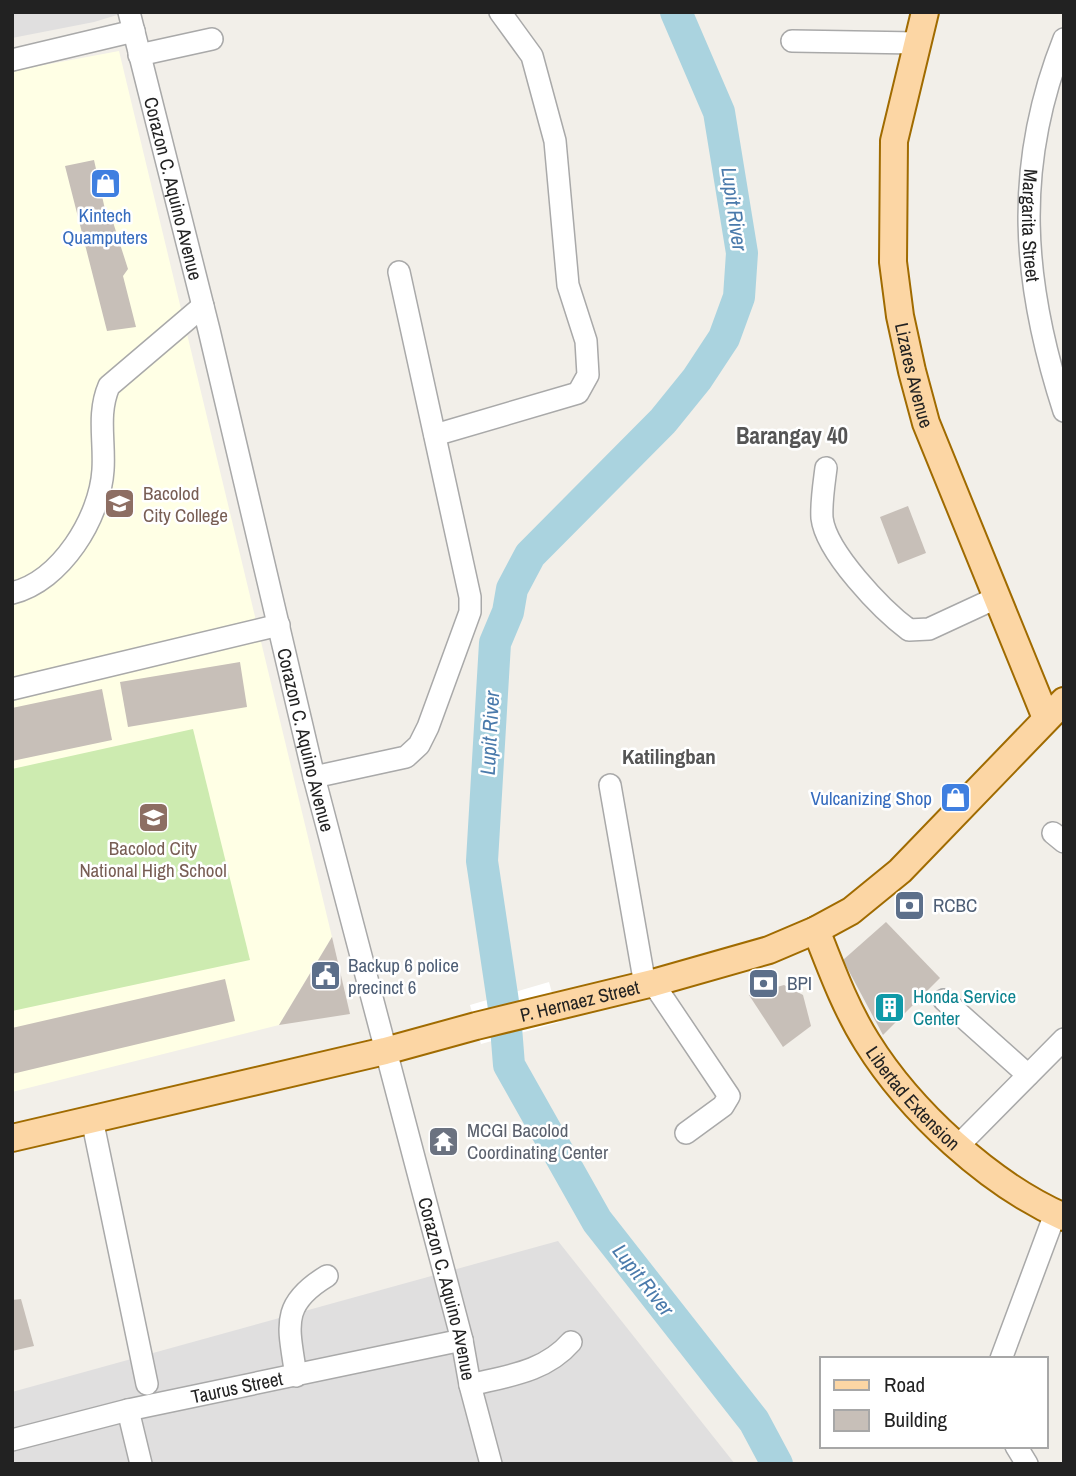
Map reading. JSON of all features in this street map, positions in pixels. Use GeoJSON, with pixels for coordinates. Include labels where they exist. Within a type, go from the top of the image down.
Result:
{"type":"FeatureCollection","features":[{"type":"Feature","properties":{"kind":"main road","name":"Lizares Avenue"},"geometry":{"type":"LineString","coordinates":[[925,12],[894,141],[893,262],[900,316],[926,423],[996,598],[1055,710]]}},
{"type":"Feature","properties":{"kind":"main road","name":"P. Hernaez Street"},"geometry":{"type":"LineString","coordinates":[[12,1138],[385,1051],[649,984],[769,950],[816,930],[851,911],[901,871],[1055,710]]}},
{"type":"Feature","properties":{"kind":"main road","name":"Libertad Extension"},"geometry":{"type":"LineString","coordinates":[[816,930],[837,984],[867,1042],[905,1094],[984,1168],[1023,1195],[1059,1215]]}},
{"type":"Feature","properties":{"kind":"street"},"geometry":{"type":"LineString","coordinates":[[435,435],[578,393],[588,375],[586,341],[568,285],[555,141],[532,56],[500,12]]}},
{"type":"Feature","properties":{"kind":"street"},"geometry":{"type":"LineString","coordinates":[[12,60],[132,22]]}},
{"type":"Feature","properties":{"kind":"street","name":"Corazon C. Aquino Avenue"},"geometry":{"type":"LineString","coordinates":[[132,22],[203,306],[314,777],[462,1340],[470,1385],[491,1464]]}},
{"type":"Feature","properties":{"kind":"street"},"geometry":{"type":"LineString","coordinates":[[139,55],[212,38]]}},
{"type":"Feature","properties":{"kind":"street","name":"Margarita Street"},"geometry":{"type":"LineString","coordinates":[[1064,39],[1049,76],[1036,132],[1029,182],[1028,231],[1044,349],[1064,411]]}},
{"type":"Feature","properties":{"kind":"street"},"geometry":{"type":"LineString","coordinates":[[792,41],[917,43]]}},
{"type":"Feature","properties":{"kind":"street"},"geometry":{"type":"LineString","coordinates":[[314,777],[406,757],[419,745],[470,612],[470,597],[399,272]]}},
{"type":"Feature","properties":{"kind":"street"},"geometry":{"type":"LineString","coordinates":[[12,593],[21,591],[65,558],[87,526],[101,484],[101,417],[109,386],[203,306]]}},
{"type":"Feature","properties":{"kind":"street"},"geometry":{"type":"LineString","coordinates":[[826,468],[822,517],[827,537],[888,615],[909,630],[929,629],[996,598]]}},
{"type":"Feature","properties":{"kind":"street"},"geometry":{"type":"LineString","coordinates":[[12,690],[279,625]]}},
{"type":"Feature","properties":{"kind":"street"},"geometry":{"type":"LineString","coordinates":[[610,785],[649,984],[729,1096],[723,1106],[686,1133]]}},
{"type":"Feature","properties":{"kind":"street"},"geometry":{"type":"LineString","coordinates":[[944,1000],[1028,1074]]}},
{"type":"Feature","properties":{"kind":"street"},"geometry":{"type":"LineString","coordinates":[[958,1146],[1064,1039]]}},
{"type":"Feature","properties":{"kind":"street"},"geometry":{"type":"LineString","coordinates":[[92,1119],[147,1384]]}},
{"type":"Feature","properties":{"kind":"street"},"geometry":{"type":"LineString","coordinates":[[1002,1357],[1059,1215]]}},
{"type":"Feature","properties":{"kind":"street"},"geometry":{"type":"LineString","coordinates":[[296,1376],[288,1322],[299,1299],[312,1285],[327,1276]]}},
{"type":"Feature","properties":{"kind":"street","name":"Taurus Street"},"geometry":{"type":"LineString","coordinates":[[12,1440],[128,1410],[462,1340]]}},
{"type":"Feature","properties":{"kind":"street"},"geometry":{"type":"LineString","coordinates":[[470,1385],[537,1368],[559,1356],[571,1342]]}},
{"type":"Feature","properties":{"kind":"street"},"geometry":{"type":"LineString","coordinates":[[128,1410],[141,1464]]}},
{"type":"Feature","properties":{"kind":"street"},"geometry":{"type":"LineString","coordinates":[[1017,1448],[1027,1464]]}},
{"type":"Feature","properties":{"kind":"shaded area"},"geometry":{"type":"Polygon","coordinates":[[[12,12],[127,12],[94,22],[12,38],[12,12]]]}},
{"type":"Feature","properties":{"kind":"shaded area","name":"Bacolod City College"},"geometry":{"type":"Polygon","coordinates":[[[119,51],[332,937],[279,1025],[12,1092],[12,71],[119,51]]]}},
{"type":"Feature","properties":{"kind":"shaded area"},"geometry":{"type":"Polygon","coordinates":[[[558,1241],[735,1464],[12,1464],[12,1392],[558,1241]]]}},
{"type":"Feature","properties":{"kind":"green space"},"geometry":{"type":"Polygon","coordinates":[[[193,729],[250,960],[12,1011],[12,769],[193,729]]]}},
{"type":"Feature","properties":{"kind":"pier"},"geometry":{"type":"Polygon","coordinates":[[[549,982],[560,1022],[481,1044],[470,1005],[549,982]]]}},
{"type":"Feature","properties":{"kind":"building"},"geometry":{"type":"Polygon","coordinates":[[[94,160],[106,214],[112,219],[128,269],[123,276],[136,327],[107,331],[65,166],[94,160]]]}},
{"type":"Feature","properties":{"kind":"building"},"geometry":{"type":"Polygon","coordinates":[[[908,506],[926,553],[898,564],[880,517],[908,506]]]}},
{"type":"Feature","properties":{"kind":"building"},"geometry":{"type":"Polygon","coordinates":[[[240,662],[247,707],[128,727],[120,682],[240,662]]]}},
{"type":"Feature","properties":{"kind":"building"},"geometry":{"type":"Polygon","coordinates":[[[102,689],[112,740],[12,761],[12,708],[102,689]]]}},
{"type":"Feature","properties":{"kind":"building","name":"Honda Service Center"},"geometry":{"type":"Polygon","coordinates":[[[886,922],[940,978],[883,1035],[843,960],[886,922]]]}},
{"type":"Feature","properties":{"kind":"building","name":"Backup 6 police precinct 6"},"geometry":{"type":"Polygon","coordinates":[[[332,937],[350,1014],[279,1025],[332,937]]]}},
{"type":"Feature","properties":{"kind":"building"},"geometry":{"type":"Polygon","coordinates":[[[225,979],[235,1021],[12,1074],[12,1028],[225,979]]]}},
{"type":"Feature","properties":{"kind":"building"},"geometry":{"type":"Polygon","coordinates":[[[784,985],[803,995],[811,1026],[783,1047],[749,995],[784,985]]]}},
{"type":"Feature","properties":{"kind":"building"},"geometry":{"type":"Polygon","coordinates":[[[21,1299],[34,1346],[12,1351],[12,1300],[21,1299]]]}},
{"type":"Feature","properties":{"kind":"waterway","name":"Lupit River"},"geometry":{"type":"LineString","coordinates":[[676,12],[719,112],[742,253],[739,297],[724,338],[697,379],[663,421],[530,555],[512,589],[508,612],[495,643],[482,861],[505,1015],[509,1065],[597,1221],[754,1421],[777,1464]]}},
{"type":"Feature","properties":{"kind":"place","name":"Kintech Quamputers"},"geometry":{"type":"Point","coordinates":[105,184]}},
{"type":"Feature","properties":{"kind":"place","name":"Bacolod City College"},"geometry":{"type":"Point","coordinates":[120,504]}},
{"type":"Feature","properties":{"kind":"place","name":"Vulcanizing Shop"},"geometry":{"type":"Point","coordinates":[955,798]}},
{"type":"Feature","properties":{"kind":"place","name":"Bacolod City National High School"},"geometry":{"type":"Point","coordinates":[153,817]}},
{"type":"Feature","properties":{"kind":"place","name":"RCBC"},"geometry":{"type":"Point","coordinates":[910,905]}},
{"type":"Feature","properties":{"kind":"place","name":"Backup 6 police precinct 6"},"geometry":{"type":"Point","coordinates":[325,976]}},
{"type":"Feature","properties":{"kind":"place","name":"BPI"},"geometry":{"type":"Point","coordinates":[764,983]}},
{"type":"Feature","properties":{"kind":"place","name":"Honda Service Center"},"geometry":{"type":"Point","coordinates":[890,1007]}},
{"type":"Feature","properties":{"kind":"place","name":"MCGI Bacolod Coordinating Center"},"geometry":{"type":"Point","coordinates":[444,1141]}},
{"type":"Feature","properties":{"kind":"district","name":"Barangay 40"},"geometry":{"type":"Point","coordinates":[792,436]}},
{"type":"Feature","properties":{"kind":"district","name":"Katilingban"},"geometry":{"type":"Point","coordinates":[669,757]}}]}
